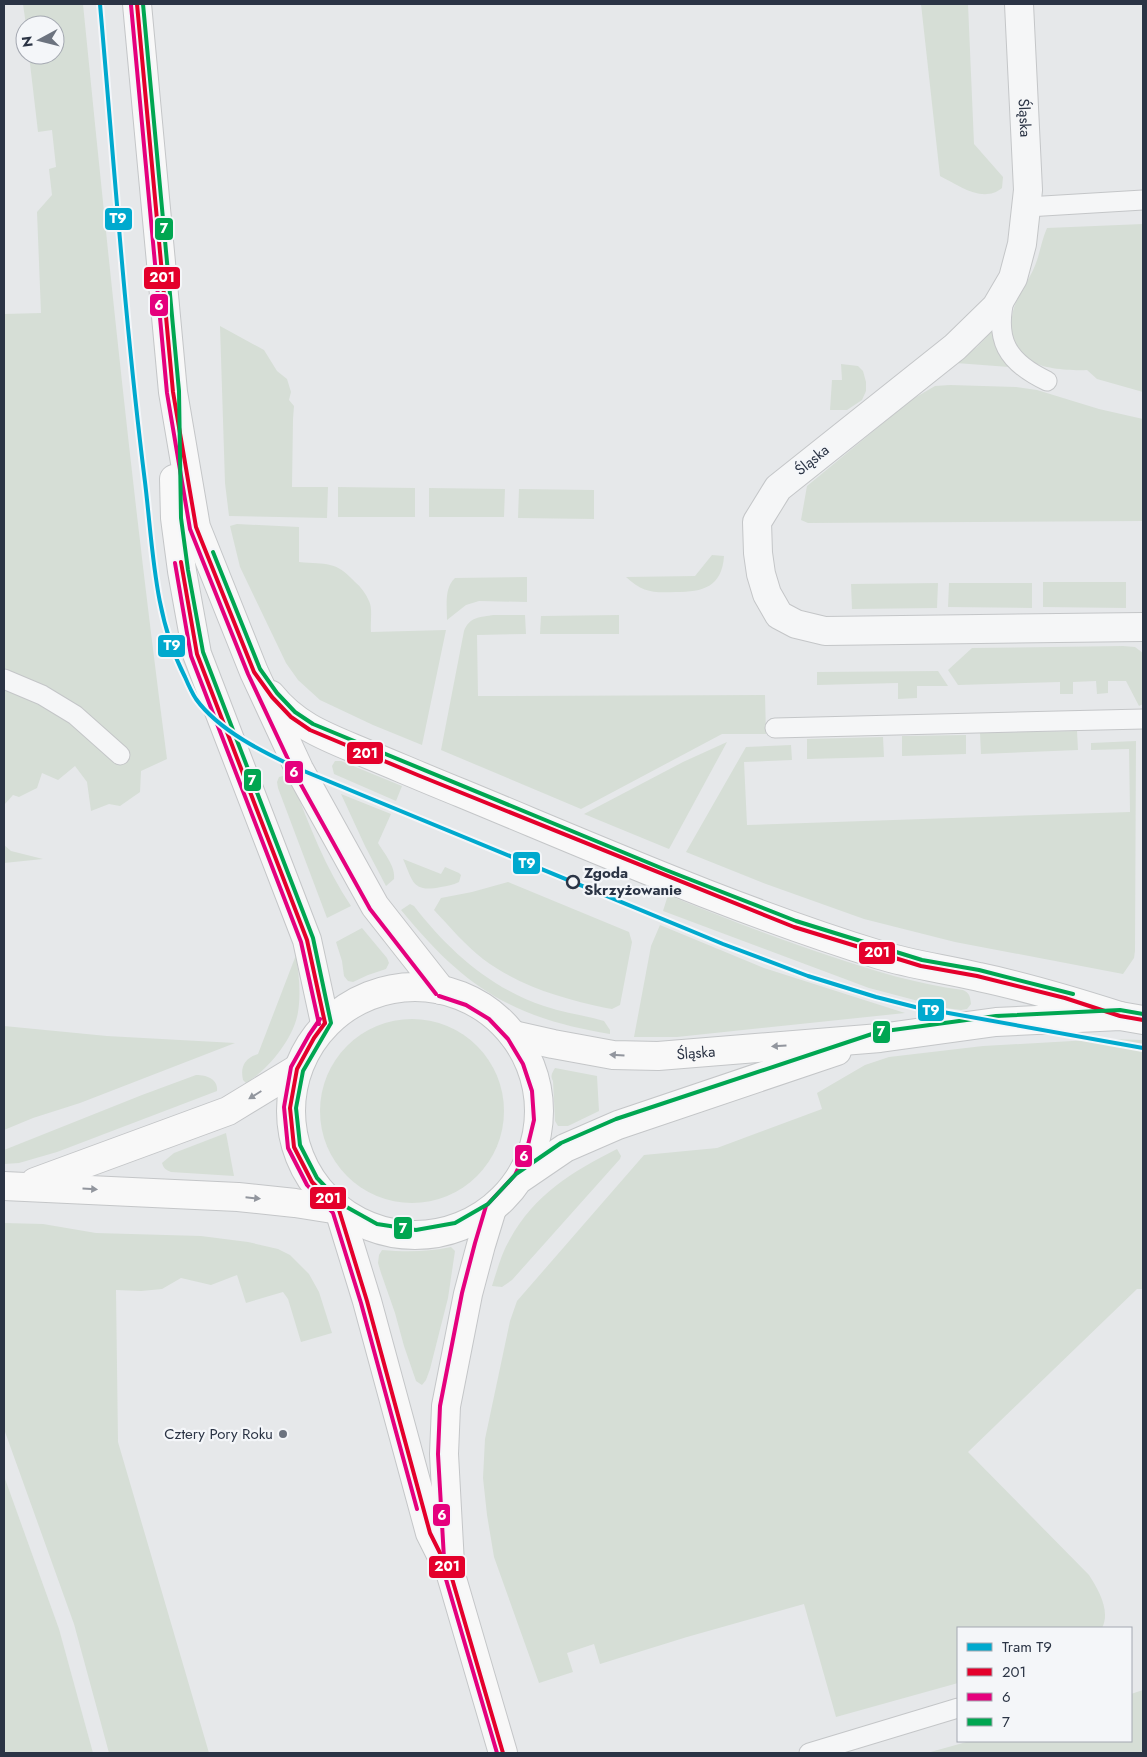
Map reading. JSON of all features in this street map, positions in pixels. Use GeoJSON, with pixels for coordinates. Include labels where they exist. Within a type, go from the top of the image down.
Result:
{"type":"FeatureCollection","features":[{"type":"Feature","properties":{"kind":"street"},"geometry":{"type":"LineString","coordinates":[[137,4],[173,392],[196,527],[254,672],[299,769],[375,906],[441,990]]}},
{"type":"Feature","properties":{"kind":"street","name":"Śląska"},"geometry":{"type":"LineString","coordinates":[[1019,4],[1028,190],[1022,244],[1012,278],[996,307],[955,347],[778,488],[757,522],[761,574],[767,594],[779,615],[796,624],[825,631],[1143,628]]}},
{"type":"Feature","properties":{"kind":"street"},"geometry":{"type":"LineString","coordinates":[[173,392],[175,518],[182,571],[197,654],[307,940],[325,1023]]}},
{"type":"Feature","properties":{"kind":"street"},"geometry":{"type":"LineString","coordinates":[[254,672],[272,698],[291,717],[310,730],[719,898],[794,927],[882,955],[921,966],[977,976],[1132,1018]]}},
{"type":"Feature","properties":{"kind":"street"},"geometry":{"type":"LineString","coordinates":[[414,986],[441,990],[469,999],[493,1014],[513,1035],[529,1061],[538,1090],[540,1121],[533,1151],[520,1178],[492,1209],[457,1229],[416,1236],[375,1230],[339,1210],[312,1182],[294,1147],[290,1108],[296,1069],[325,1023],[342,1009],[361,998],[387,990],[414,986]]}},
{"type":"Feature","properties":{"kind":"street","name":"Śląska"},"geometry":{"type":"LineString","coordinates":[[513,1035],[613,1055],[658,1056],[880,1038],[996,1022],[1132,1018]]}},
{"type":"Feature","properties":{"kind":"street","name":"Śląska"},"geometry":{"type":"LineString","coordinates":[[520,1178],[565,1148],[618,1125],[880,1038]]}},
{"type":"Feature","properties":{"kind":"street"},"geometry":{"type":"LineString","coordinates":[[14,1186],[228,1111],[296,1069]]}},
{"type":"Feature","properties":{"kind":"street"},"geometry":{"type":"LineString","coordinates":[[14,1186],[238,1197],[339,1210]]}},
{"type":"Feature","properties":{"kind":"street"},"geometry":{"type":"LineString","coordinates":[[451,1575],[444,1454],[446,1406],[467,1301],[492,1209]]}},
{"type":"Feature","properties":{"kind":"street"},"geometry":{"type":"LineString","coordinates":[[339,1210],[370,1310],[430,1533],[451,1575],[503,1753]]}},
{"type":"Feature","properties":{"kind":"lane"},"geometry":{"type":"LineString","coordinates":[[1027,207],[1143,200]]}},
{"type":"Feature","properties":{"kind":"lane"},"geometry":{"type":"LineString","coordinates":[[1008,285],[1001,314],[1001,328],[1007,346],[1016,362],[1028,372],[1047,381]]}},
{"type":"Feature","properties":{"kind":"lane"},"geometry":{"type":"LineString","coordinates":[[4,679],[42,695],[75,715],[120,755]]}},
{"type":"Feature","properties":{"kind":"lane"},"geometry":{"type":"LineString","coordinates":[[775,728],[1143,719]]}},
{"type":"Feature","properties":{"kind":"lane"},"geometry":{"type":"LineString","coordinates":[[809,1753],[957,1708]]}},
{"type":"Feature","properties":{"kind":"shaded area"},"geometry":{"type":"Polygon","coordinates":[[[23,4],[83,4],[143,571],[167,759],[141,771],[140,792],[120,806],[109,804],[91,811],[87,782],[75,766],[58,780],[42,773],[37,788],[19,797],[13,795],[4,805],[4,314],[41,313],[37,212],[52,195],[49,169],[56,167],[52,130],[38,132],[30,65],[65,65],[65,15],[25,15],[23,4]]]}},
{"type":"Feature","properties":{"kind":"shaded area"},"geometry":{"type":"Polygon","coordinates":[[[921,4],[968,4],[974,144],[1003,177],[1002,188],[995,192],[979,194],[940,176],[921,4]]]}},
{"type":"Feature","properties":{"kind":"shaded area"},"geometry":{"type":"Polygon","coordinates":[[[1143,224],[1143,392],[1097,379],[1087,370],[1050,368],[1036,364],[1026,357],[1018,348],[1013,336],[1011,323],[1013,310],[1036,263],[1047,228],[1143,224]]]}},
{"type":"Feature","properties":{"kind":"shaded area"},"geometry":{"type":"Polygon","coordinates":[[[220,326],[264,350],[277,371],[287,379],[291,392],[289,400],[294,406],[292,487],[328,487],[327,518],[229,516],[225,483],[220,326]]]}},
{"type":"Feature","properties":{"kind":"shaded area"},"geometry":{"type":"Polygon","coordinates":[[[992,331],[998,352],[1009,367],[956,363],[977,347],[992,331]]]}},
{"type":"Feature","properties":{"kind":"shaded area"},"geometry":{"type":"Polygon","coordinates":[[[841,364],[858,366],[863,371],[866,391],[862,400],[847,410],[830,410],[832,380],[842,380],[841,364]]]}},
{"type":"Feature","properties":{"kind":"shaded area"},"geometry":{"type":"Polygon","coordinates":[[[935,386],[1016,387],[1037,390],[1099,409],[1143,419],[1143,521],[808,523],[801,520],[807,486],[911,400],[935,386]]]}},
{"type":"Feature","properties":{"kind":"shaded area"},"geometry":{"type":"Polygon","coordinates":[[[338,487],[415,488],[415,517],[338,517],[338,487]]]}},
{"type":"Feature","properties":{"kind":"shaded area"},"geometry":{"type":"Polygon","coordinates":[[[429,488],[505,489],[504,517],[429,517],[429,488]]]}},
{"type":"Feature","properties":{"kind":"shaded area"},"geometry":{"type":"Polygon","coordinates":[[[519,489],[594,490],[594,519],[518,518],[519,489]]]}},
{"type":"Feature","properties":{"kind":"shaded area"},"geometry":{"type":"Polygon","coordinates":[[[237,524],[299,527],[299,562],[330,565],[348,575],[361,588],[369,601],[371,632],[446,630],[422,745],[320,700],[298,680],[286,663],[240,567],[230,526],[237,524]]]}},
{"type":"Feature","properties":{"kind":"shaded area"},"geometry":{"type":"Polygon","coordinates":[[[712,555],[724,556],[722,566],[715,581],[703,589],[686,592],[655,592],[643,589],[626,577],[695,576],[712,555]]]}},
{"type":"Feature","properties":{"kind":"shaded area"},"geometry":{"type":"Polygon","coordinates":[[[527,577],[527,602],[479,601],[466,605],[447,620],[448,592],[451,582],[455,578],[527,577]]]}},
{"type":"Feature","properties":{"kind":"shaded area"},"geometry":{"type":"Polygon","coordinates":[[[1043,582],[1126,582],[1126,608],[1043,607],[1043,582]]]}},
{"type":"Feature","properties":{"kind":"shaded area"},"geometry":{"type":"Polygon","coordinates":[[[938,583],[937,608],[852,609],[851,584],[938,583]]]}},
{"type":"Feature","properties":{"kind":"shaded area"},"geometry":{"type":"Polygon","coordinates":[[[949,583],[1032,583],[1032,608],[948,607],[949,583]]]}},
{"type":"Feature","properties":{"kind":"shaded area"},"geometry":{"type":"Polygon","coordinates":[[[494,615],[525,615],[526,634],[477,635],[478,696],[765,695],[766,734],[722,734],[581,809],[441,750],[464,631],[472,620],[494,615]]]}},
{"type":"Feature","properties":{"kind":"shaded area"},"geometry":{"type":"Polygon","coordinates":[[[619,615],[619,634],[540,634],[541,616],[619,615]]]}},
{"type":"Feature","properties":{"kind":"shaded area"},"geometry":{"type":"Polygon","coordinates":[[[1135,647],[1143,653],[1143,704],[1139,706],[1126,681],[1108,681],[1108,693],[1097,694],[1096,681],[1073,682],[1073,694],[1060,694],[1060,682],[958,685],[948,670],[972,648],[1135,647]]]}},
{"type":"Feature","properties":{"kind":"shaded area"},"geometry":{"type":"Polygon","coordinates":[[[938,671],[948,686],[917,686],[917,698],[898,699],[898,683],[817,685],[817,672],[938,671]]]}},
{"type":"Feature","properties":{"kind":"shaded area"},"geometry":{"type":"Polygon","coordinates":[[[1077,731],[1078,750],[981,754],[980,733],[1077,731]]]}},
{"type":"Feature","properties":{"kind":"shaded area"},"geometry":{"type":"Polygon","coordinates":[[[966,735],[966,754],[902,756],[902,736],[966,735]]]}},
{"type":"Feature","properties":{"kind":"shaded area"},"geometry":{"type":"Polygon","coordinates":[[[883,737],[884,757],[807,759],[807,739],[883,737]]]}},
{"type":"Feature","properties":{"kind":"shaded area"},"geometry":{"type":"Polygon","coordinates":[[[1136,741],[1135,951],[1134,958],[1123,974],[955,942],[864,919],[766,884],[686,852],[746,747],[791,745],[792,760],[744,762],[747,825],[1130,812],[1129,749],[1091,750],[1091,743],[1136,741]]]}},
{"type":"Feature","properties":{"kind":"shaded area"},"geometry":{"type":"Polygon","coordinates":[[[727,742],[669,849],[584,814],[683,762],[727,742]]]}},
{"type":"Feature","properties":{"kind":"shaded area"},"geometry":{"type":"Polygon","coordinates":[[[335,761],[341,761],[402,786],[396,801],[334,774],[332,766],[335,761]]]}},
{"type":"Feature","properties":{"kind":"shaded area"},"geometry":{"type":"Polygon","coordinates":[[[279,777],[289,777],[293,783],[326,862],[351,906],[327,918],[278,788],[277,782],[279,777]]]}},
{"type":"Feature","properties":{"kind":"shaded area"},"geometry":{"type":"Polygon","coordinates":[[[341,794],[391,814],[378,843],[389,860],[394,874],[394,879],[386,886],[365,846],[341,794]]]}},
{"type":"Feature","properties":{"kind":"shaded area"},"geometry":{"type":"Polygon","coordinates":[[[4,845],[11,851],[43,859],[4,863],[4,845]]]}},
{"type":"Feature","properties":{"kind":"shaded area"},"geometry":{"type":"Polygon","coordinates":[[[403,859],[441,874],[445,867],[461,875],[459,882],[431,888],[419,887],[412,879],[403,859]]]}},
{"type":"Feature","properties":{"kind":"shaded area"},"geometry":{"type":"Polygon","coordinates":[[[508,882],[629,932],[632,942],[620,1005],[612,1009],[558,996],[511,977],[476,954],[434,910],[441,898],[508,882]]]}},
{"type":"Feature","properties":{"kind":"shaded area"},"geometry":{"type":"Polygon","coordinates":[[[668,895],[769,935],[846,962],[912,981],[963,990],[970,997],[971,1004],[967,1009],[961,1010],[945,1008],[869,988],[663,911],[668,895]]]}},
{"type":"Feature","properties":{"kind":"shaded area"},"geometry":{"type":"Polygon","coordinates":[[[410,904],[414,906],[441,938],[471,966],[488,978],[524,998],[544,1006],[604,1021],[610,1030],[610,1034],[545,1019],[517,1008],[492,995],[446,960],[424,937],[401,910],[410,904]]]}},
{"type":"Feature","properties":{"kind":"shaded area"},"geometry":{"type":"Polygon","coordinates":[[[660,925],[764,968],[905,1013],[677,1037],[634,1037],[651,946],[660,925]]]}},
{"type":"Feature","properties":{"kind":"shaded area"},"geometry":{"type":"Polygon","coordinates":[[[362,928],[389,963],[386,969],[353,982],[348,981],[344,976],[336,942],[362,928]]]}},
{"type":"Feature","properties":{"kind":"shaded area"},"geometry":{"type":"Polygon","coordinates":[[[296,955],[299,976],[299,1005],[296,1022],[286,1042],[271,1062],[246,1083],[243,1080],[243,1067],[247,1060],[258,1054],[296,955]]]}},
{"type":"Feature","properties":{"kind":"shaded area"},"geometry":{"type":"Polygon","coordinates":[[[412,1019],[430,1021],[447,1026],[477,1046],[497,1076],[502,1093],[504,1111],[502,1129],[497,1146],[477,1176],[447,1196],[430,1201],[412,1203],[394,1201],[377,1196],[347,1176],[327,1146],[322,1129],[320,1111],[322,1093],[327,1076],[347,1046],[377,1026],[394,1021],[412,1019]]]}},
{"type":"Feature","properties":{"kind":"shaded area"},"geometry":{"type":"Polygon","coordinates":[[[4,1026],[107,1036],[235,1043],[80,1103],[33,1118],[4,1130],[4,1026]]]}},
{"type":"Feature","properties":{"kind":"shaded area"},"geometry":{"type":"Polygon","coordinates":[[[1107,1039],[1143,1040],[1143,1289],[1137,1289],[968,1452],[1089,1575],[1104,1607],[1105,1615],[1102,1627],[957,1627],[957,1683],[836,1717],[804,1604],[600,1664],[594,1644],[567,1653],[573,1672],[539,1683],[494,1557],[483,1478],[485,1439],[510,1321],[517,1301],[644,1155],[717,1148],[822,1109],[817,1093],[865,1065],[889,1057],[983,1046],[1107,1039]]]}},
{"type":"Feature","properties":{"kind":"shaded area"},"geometry":{"type":"Polygon","coordinates":[[[555,1068],[597,1076],[599,1111],[568,1126],[558,1126],[555,1121],[552,1076],[555,1068]]]}},
{"type":"Feature","properties":{"kind":"shaded area"},"geometry":{"type":"Polygon","coordinates":[[[196,1075],[211,1078],[216,1083],[217,1091],[57,1152],[19,1163],[4,1164],[4,1150],[196,1075]]]}},
{"type":"Feature","properties":{"kind":"shaded area"},"geometry":{"type":"Polygon","coordinates":[[[226,1133],[234,1176],[171,1172],[164,1167],[162,1163],[174,1153],[226,1133]]]}},
{"type":"Feature","properties":{"kind":"shaded area"},"geometry":{"type":"Polygon","coordinates":[[[617,1149],[621,1156],[620,1159],[512,1280],[502,1287],[492,1286],[507,1245],[531,1209],[570,1176],[617,1149]]]}},
{"type":"Feature","properties":{"kind":"shaded area"},"geometry":{"type":"Polygon","coordinates":[[[4,1223],[43,1224],[96,1233],[201,1236],[248,1242],[278,1249],[290,1255],[309,1274],[319,1292],[332,1333],[301,1342],[288,1299],[283,1292],[246,1303],[237,1275],[211,1285],[181,1278],[162,1289],[141,1291],[116,1290],[118,1442],[209,1753],[109,1753],[74,1624],[4,1429],[4,1223]]]}},
{"type":"Feature","properties":{"kind":"shaded area"},"geometry":{"type":"Polygon","coordinates":[[[451,1247],[455,1251],[448,1298],[430,1369],[422,1385],[416,1381],[404,1346],[378,1263],[379,1255],[382,1250],[417,1251],[451,1247]]]}},
{"type":"Feature","properties":{"kind":"shaded area"},"geometry":{"type":"Polygon","coordinates":[[[4,1476],[59,1629],[93,1753],[4,1753],[4,1476]]]}},
{"type":"Feature","properties":{"kind":"shaded area"},"geometry":{"type":"Polygon","coordinates":[[[1143,1690],[1143,1753],[927,1753],[966,1742],[1132,1742],[1132,1694],[1143,1690]]]}},
{"type":"Feature","properties":{"kind":"tram line","name":"T9"},"geometry":{"type":"LineString","coordinates":[[100,4],[126,303],[156,582],[167,630],[175,654],[193,694],[206,711],[243,740],[299,769],[723,944],[808,976],[915,1007],[1143,1048]]}},
{"type":"Feature","properties":{"kind":"transit line","name":"201"},"geometry":{"type":"LineString","coordinates":[[137,4],[173,392],[196,527],[254,672],[272,697],[291,717],[310,730],[420,776],[794,927],[921,966],[977,976],[1065,998],[1120,1016],[1143,1020]]}},
{"type":"Feature","properties":{"kind":"transit line","name":"7"},"geometry":{"type":"LineString","coordinates":[[143,4],[179,391],[181,518],[188,570],[203,652],[313,938],[331,1023],[303,1071],[296,1108],[300,1145],[317,1178],[343,1205],[377,1224],[416,1230],[455,1223],[488,1204],[516,1174],[561,1143],[616,1119],[878,1032],[996,1016],[1120,1010],[1143,1014]]}},
{"type":"Feature","properties":{"kind":"transit line","name":"6"},"geometry":{"type":"LineString","coordinates":[[131,5],[167,393],[190,529],[248,674],[294,772],[370,909],[436,994]]}},
{"type":"Feature","properties":{"kind":"transit line","name":"7"},"geometry":{"type":"LineString","coordinates":[[213,552],[260,669],[277,693],[295,712],[313,724],[666,870],[796,921],[922,960],[979,970],[1073,994]]}},
{"type":"Feature","properties":{"kind":"transit line","name":"201"},"geometry":{"type":"LineString","coordinates":[[181,562],[197,654],[307,940],[325,1023]]}},
{"type":"Feature","properties":{"kind":"transit line","name":"6"},"geometry":{"type":"LineString","coordinates":[[175,563],[191,656],[301,942],[319,1024]]}},
{"type":"Feature","properties":{"kind":"transit line","name":"6"},"geometry":{"type":"LineString","coordinates":[[439,996],[466,1005],[489,1019],[508,1039],[523,1064],[532,1091],[534,1120],[527,1149],[515,1175],[486,1206],[475,1243],[462,1293],[440,1406],[438,1454],[445,1576],[497,1753]]}},
{"type":"Feature","properties":{"kind":"transit line","name":"6"},"geometry":{"type":"LineString","coordinates":[[320,1019],[291,1067],[284,1107],[288,1148],[307,1185],[333,1213],[361,1303],[417,1509]]}},
{"type":"Feature","properties":{"kind":"transit line","name":"201"},"geometry":{"type":"LineString","coordinates":[[325,1023],[314,1038],[297,1069],[290,1108],[294,1147],[312,1182],[339,1210],[367,1301],[430,1533],[451,1575],[503,1753]]}},
{"type":"Feature","properties":{"kind":"place","name":"Zgoda Skrzyżowanie"},"geometry":{"type":"Point","coordinates":[573,882]}},
{"type":"Feature","properties":{"kind":"place","name":"Cztery Pory Roku"},"geometry":{"type":"Point","coordinates":[283,1434]}}]}
